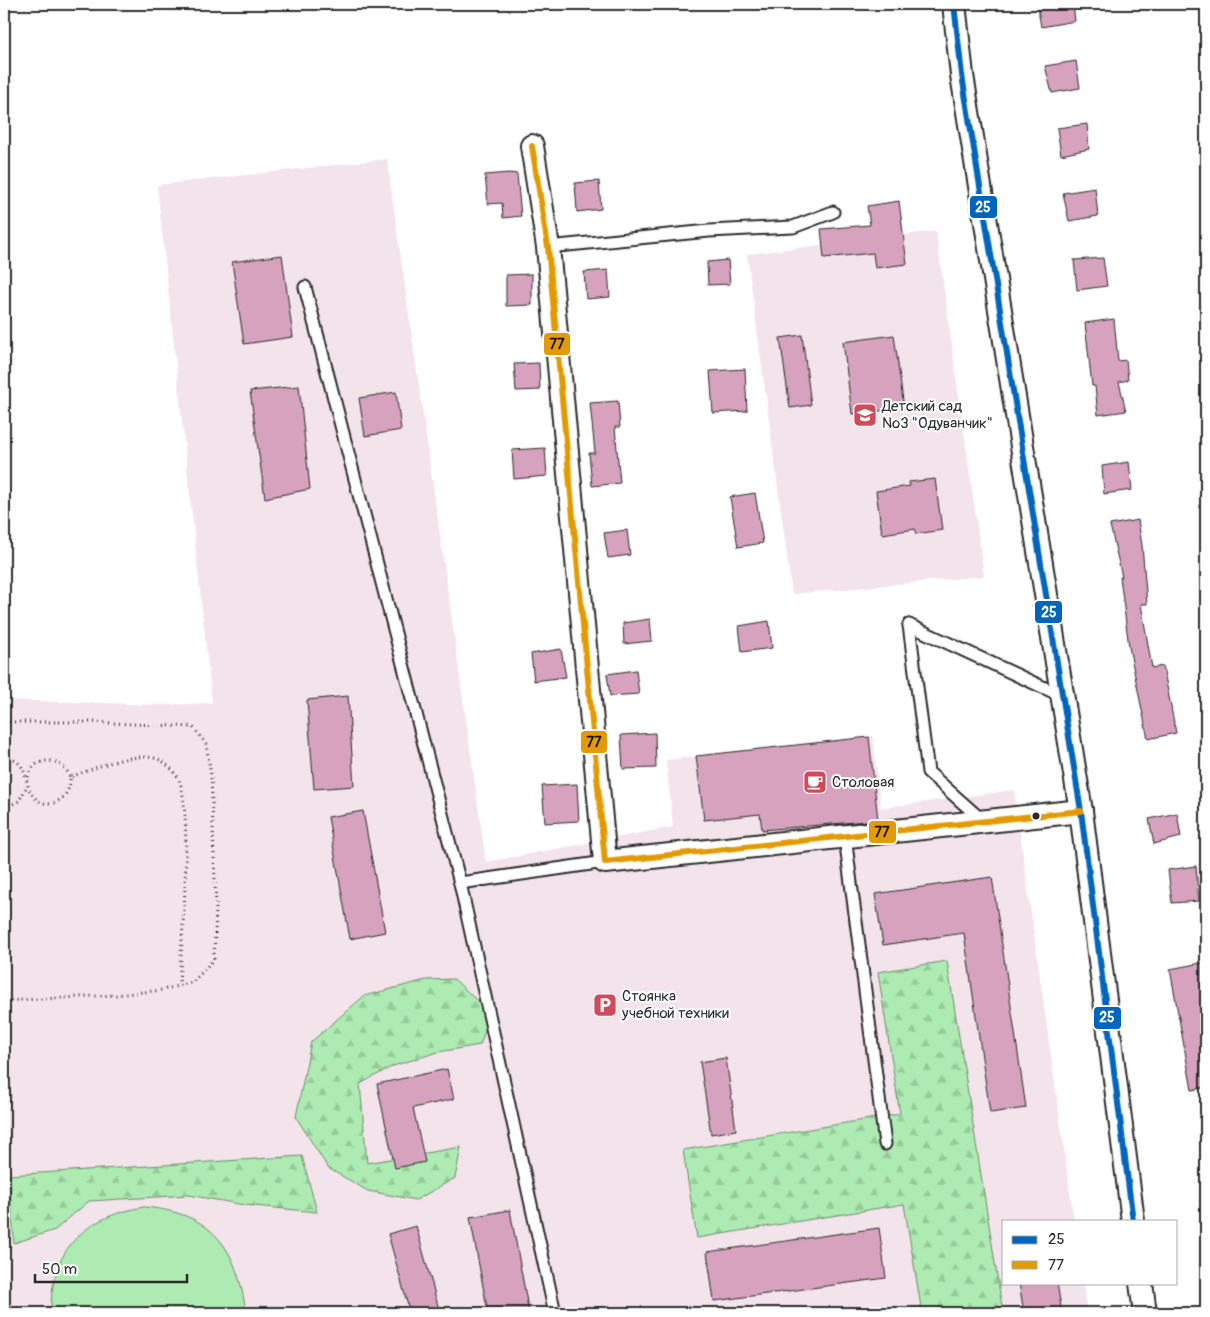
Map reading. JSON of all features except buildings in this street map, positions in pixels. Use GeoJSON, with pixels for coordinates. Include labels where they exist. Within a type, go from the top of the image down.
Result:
{"type":"FeatureCollection","features":[{"type":"Feature","properties":{"kind":"street"},"geometry":{"type":"LineString","coordinates":[[954,4],[963,85],[1081,811],[1133,1220]]}},
{"type":"Feature","properties":{"kind":"street"},"geometry":{"type":"LineString","coordinates":[[532,146],[548,247],[606,862],[1081,811]]}},
{"type":"Feature","properties":{"kind":"street"},"geometry":{"type":"LineString","coordinates":[[1141,1284],[1145,1313]]}},
{"type":"Feature","properties":{"kind":"lane"},"geometry":{"type":"LineString","coordinates":[[548,247],[709,231],[793,227],[834,212]]}},
{"type":"Feature","properties":{"kind":"lane"},"geometry":{"type":"LineString","coordinates":[[305,287],[460,883],[516,1128],[555,1313]]}},
{"type":"Feature","properties":{"kind":"lane"},"geometry":{"type":"LineString","coordinates":[[984,822],[928,772],[909,625],[1062,696]]}},
{"type":"Feature","properties":{"kind":"lane"},"geometry":{"type":"LineString","coordinates":[[845,836],[885,1144]]}},
{"type":"Feature","properties":{"kind":"lane"},"geometry":{"type":"LineString","coordinates":[[460,883],[606,862]]}},
{"type":"Feature","properties":{"kind":"path"},"geometry":{"type":"LineString","coordinates":[[4,722],[92,722],[193,727],[206,744],[211,774],[216,908],[214,959],[193,982],[162,990],[116,995],[4,1001]]}},
{"type":"Feature","properties":{"kind":"path"},"geometry":{"type":"LineString","coordinates":[[70,777],[115,761],[142,757],[161,761],[177,774],[183,795],[186,863],[179,985]]}},
{"type":"Feature","properties":{"kind":"path"},"geometry":{"type":"LineString","coordinates":[[4,758],[20,765],[27,779],[30,793],[35,798],[47,803],[54,803],[66,795],[71,783],[64,766],[52,760],[45,761],[33,767],[27,779],[26,790],[22,798],[16,804],[4,808]]}},
{"type":"Feature","properties":{"kind":"shaded area"},"geometry":{"type":"Polygon","coordinates":[[[387,159],[486,862],[673,827],[666,760],[873,736],[881,808],[1014,790],[1074,1220],[1002,1220],[1002,1284],[1083,1284],[1087,1313],[4,1313],[4,700],[162,705],[212,703],[157,185],[387,159]]]}},
{"type":"Feature","properties":{"kind":"shaded area","name":"Детский сад №3 \"Одуванчик\""},"geometry":{"type":"Polygon","coordinates":[[[936,231],[984,576],[792,594],[747,254],[936,231]]]}},
{"type":"Feature","properties":{"kind":"green space"},"geometry":{"type":"Polygon","coordinates":[[[947,961],[1003,1313],[922,1313],[904,1204],[697,1238],[683,1150],[900,1114],[878,972],[947,961]]]}},
{"type":"Feature","properties":{"kind":"green space"},"geometry":{"type":"Polygon","coordinates":[[[454,979],[491,1014],[480,1045],[438,1052],[393,1066],[360,1084],[367,1163],[461,1147],[455,1178],[416,1200],[368,1191],[328,1168],[296,1117],[311,1042],[364,996],[426,980],[454,979]]]}},
{"type":"Feature","properties":{"kind":"green space"},"geometry":{"type":"Polygon","coordinates":[[[302,1156],[317,1212],[244,1205],[189,1195],[89,1201],[55,1230],[14,1243],[9,1175],[302,1156]]]}},
{"type":"Feature","properties":{"kind":"green space"},"geometry":{"type":"Polygon","coordinates":[[[144,1207],[188,1217],[204,1226],[218,1238],[228,1252],[236,1269],[246,1313],[51,1313],[52,1291],[57,1271],[64,1254],[74,1240],[88,1228],[104,1219],[122,1212],[144,1207]]]}},
{"type":"Feature","properties":{"kind":"transit line","name":"25"},"geometry":{"type":"LineString","coordinates":[[954,4],[962,75],[1081,811],[1133,1220]]}},
{"type":"Feature","properties":{"kind":"transit line","name":"77"},"geometry":{"type":"LineString","coordinates":[[532,146],[548,247],[605,862],[1081,811]]}},
{"type":"Feature","properties":{"kind":"place","name":"Детский сад №3 \"Одуванчик\""},"geometry":{"type":"Point","coordinates":[865,415]}},
{"type":"Feature","properties":{"kind":"place","name":"Столовая"},"geometry":{"type":"Point","coordinates":[815,782]}},
{"type":"Feature","properties":{"kind":"place","name":"Стоянка учебной техники"},"geometry":{"type":"Point","coordinates":[605,1005]}}]}
